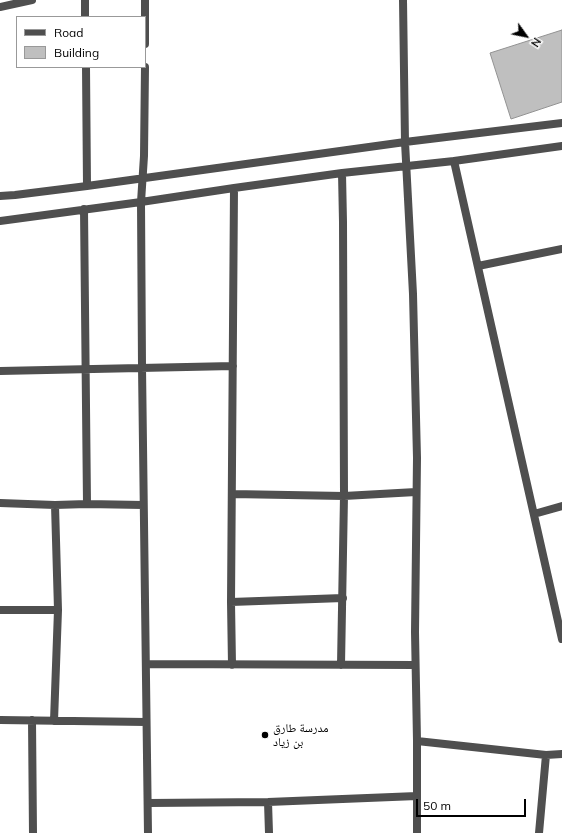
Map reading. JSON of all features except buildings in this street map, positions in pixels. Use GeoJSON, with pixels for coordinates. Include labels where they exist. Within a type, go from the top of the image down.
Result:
{"type":"FeatureCollection","features":[{"type":"Feature","properties":{"kind":"street"},"geometry":{"type":"LineString","coordinates":[[0,7],[32,0]]}},
{"type":"Feature","properties":{"kind":"street"},"geometry":{"type":"LineString","coordinates":[[85,0],[85,16]]}},
{"type":"Feature","properties":{"kind":"street"},"geometry":{"type":"LineString","coordinates":[[145,0],[145,16]]}},
{"type":"Feature","properties":{"kind":"street"},"geometry":{"type":"LineString","coordinates":[[403,0],[405,142],[413,294],[417,458],[415,665],[417,833]]}},
{"type":"Feature","properties":{"kind":"street"},"geometry":{"type":"LineString","coordinates":[[86,68],[87,186]]}},
{"type":"Feature","properties":{"kind":"street"},"geometry":{"type":"LineString","coordinates":[[145,68],[144,156],[141,202],[143,505],[146,722],[149,803],[148,833]]}},
{"type":"Feature","properties":{"kind":"street"},"geometry":{"type":"LineString","coordinates":[[0,196],[87,186],[405,142],[562,123]]}},
{"type":"Feature","properties":{"kind":"street"},"geometry":{"type":"LineString","coordinates":[[0,221],[342,173],[454,161],[562,146]]}},
{"type":"Feature","properties":{"kind":"street"},"geometry":{"type":"LineString","coordinates":[[454,161],[534,514],[558,603],[562,639]]}},
{"type":"Feature","properties":{"kind":"street"},"geometry":{"type":"LineString","coordinates":[[341,665],[344,496],[342,173]]}},
{"type":"Feature","properties":{"kind":"street"},"geometry":{"type":"LineString","coordinates":[[232,665],[231,602],[234,188]]}},
{"type":"Feature","properties":{"kind":"street"},"geometry":{"type":"LineString","coordinates":[[84,209],[87,369],[87,504]]}},
{"type":"Feature","properties":{"kind":"street"},"geometry":{"type":"LineString","coordinates":[[478,266],[562,249]]}},
{"type":"Feature","properties":{"kind":"street"},"geometry":{"type":"LineString","coordinates":[[0,371],[233,366]]}},
{"type":"Feature","properties":{"kind":"street"},"geometry":{"type":"LineString","coordinates":[[232,494],[344,496],[416,492]]}},
{"type":"Feature","properties":{"kind":"street"},"geometry":{"type":"LineString","coordinates":[[0,503],[55,505],[143,505]]}},
{"type":"Feature","properties":{"kind":"street"},"geometry":{"type":"LineString","coordinates":[[54,720],[58,610],[55,505]]}},
{"type":"Feature","properties":{"kind":"street"},"geometry":{"type":"LineString","coordinates":[[534,514],[562,506]]}},
{"type":"Feature","properties":{"kind":"street"},"geometry":{"type":"LineString","coordinates":[[231,602],[343,598]]}},
{"type":"Feature","properties":{"kind":"street"},"geometry":{"type":"LineString","coordinates":[[0,610],[58,610]]}},
{"type":"Feature","properties":{"kind":"street"},"geometry":{"type":"LineString","coordinates":[[146,664],[415,665]]}},
{"type":"Feature","properties":{"kind":"street"},"geometry":{"type":"LineString","coordinates":[[0,720],[146,722]]}},
{"type":"Feature","properties":{"kind":"street"},"geometry":{"type":"LineString","coordinates":[[32,720],[33,833]]}},
{"type":"Feature","properties":{"kind":"street"},"geometry":{"type":"LineString","coordinates":[[417,741],[546,755],[562,754]]}},
{"type":"Feature","properties":{"kind":"street"},"geometry":{"type":"LineString","coordinates":[[539,833],[546,755]]}},
{"type":"Feature","properties":{"kind":"street"},"geometry":{"type":"LineString","coordinates":[[149,803],[268,802],[417,796]]}},
{"type":"Feature","properties":{"kind":"street"},"geometry":{"type":"LineString","coordinates":[[268,802],[269,833]]}},
{"type":"Feature","properties":{"kind":"place","name":"مدرسة طارق بن زياد"},"geometry":{"type":"Point","coordinates":[265,735]}}]}
